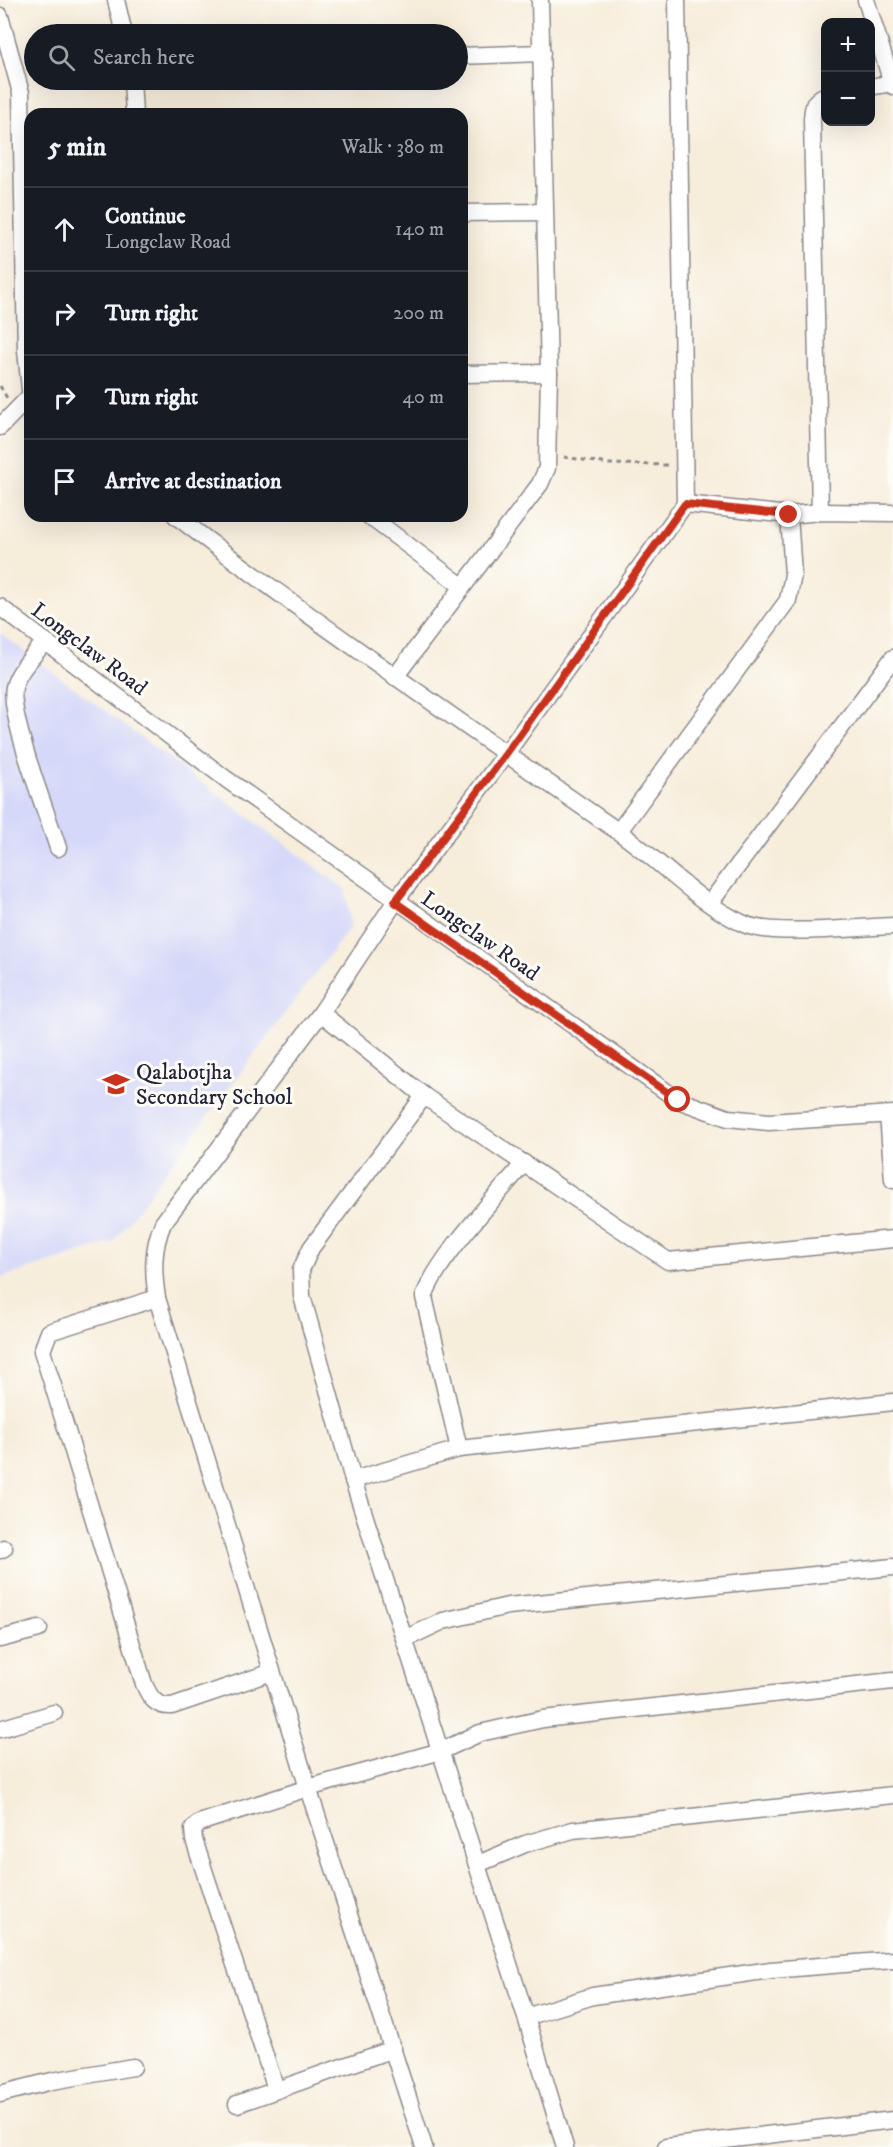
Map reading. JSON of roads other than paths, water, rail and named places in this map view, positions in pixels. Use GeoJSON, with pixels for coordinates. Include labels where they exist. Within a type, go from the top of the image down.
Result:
{"type":"FeatureCollection","features":[{"type":"Feature","properties":{"kind":"street"},"geometry":{"type":"LineString","coordinates":[[116,0],[122,24]]}},
{"type":"Feature","properties":{"kind":"street"},"geometry":{"type":"LineString","coordinates":[[395,677],[540,484],[547,468],[549,373],[540,0]]}},
{"type":"Feature","properties":{"kind":"street"},"geometry":{"type":"LineString","coordinates":[[424,2147],[308,1788],[157,1298],[154,1261],[156,1240],[163,1223],[321,1013],[395,902],[505,755],[685,504],[677,0]]}},
{"type":"Feature","properties":{"kind":"street"},"geometry":{"type":"LineString","coordinates":[[866,0],[892,84],[875,86]]}},
{"type":"Feature","properties":{"kind":"street"},"geometry":{"type":"LineString","coordinates":[[0,16],[21,93],[24,247]]}},
{"type":"Feature","properties":{"kind":"street"},"geometry":{"type":"LineString","coordinates":[[468,56],[542,53]]}},
{"type":"Feature","properties":{"kind":"street"},"geometry":{"type":"LineString","coordinates":[[133,90],[134,108]]}},
{"type":"Feature","properties":{"kind":"street"},"geometry":{"type":"LineString","coordinates":[[820,512],[812,119],[813,106],[821,97]]}},
{"type":"Feature","properties":{"kind":"street"},"geometry":{"type":"LineString","coordinates":[[468,213],[544,212]]}},
{"type":"Feature","properties":{"kind":"street"},"geometry":{"type":"LineString","coordinates":[[468,374],[549,373]]}},
{"type":"Feature","properties":{"kind":"street"},"geometry":{"type":"LineString","coordinates":[[0,427],[24,402]]}},
{"type":"Feature","properties":{"kind":"street"},"geometry":{"type":"LineString","coordinates":[[685,504],[789,515],[820,512],[893,513]]}},
{"type":"Feature","properties":{"kind":"street"},"geometry":{"type":"LineString","coordinates":[[619,831],[788,600],[793,575],[789,515]]}},
{"type":"Feature","properties":{"kind":"street"},"geometry":{"type":"LineString","coordinates":[[184,522],[395,677],[505,755],[619,831],[710,903],[744,924],[760,930],[893,926]]}},
{"type":"Feature","properties":{"kind":"street"},"geometry":{"type":"LineString","coordinates":[[377,522],[462,586]]}},
{"type":"Feature","properties":{"kind":"street","name":"Longclaw Road"},"geometry":{"type":"LineString","coordinates":[[0,607],[226,779],[395,902],[678,1100],[728,1118],[769,1122],[890,1114]]}},
{"type":"Feature","properties":{"kind":"street"},"geometry":{"type":"LineString","coordinates":[[45,641],[18,677],[13,698],[18,726],[58,848]]}},
{"type":"Feature","properties":{"kind":"street"},"geometry":{"type":"LineString","coordinates":[[710,903],[893,658]]}},
{"type":"Feature","properties":{"kind":"street"},"geometry":{"type":"LineString","coordinates":[[321,1013],[424,1096],[668,1261],[893,1239]]}},
{"type":"Feature","properties":{"kind":"street"},"geometry":{"type":"LineString","coordinates":[[424,1096],[311,1248],[301,1270],[302,1296],[353,1480],[478,1864],[565,2147]]}},
{"type":"Feature","properties":{"kind":"street"},"geometry":{"type":"LineString","coordinates":[[890,1114],[893,1180]]}},
{"type":"Feature","properties":{"kind":"street"},"geometry":{"type":"LineString","coordinates":[[459,1449],[424,1297],[428,1285],[441,1266],[524,1163]]}},
{"type":"Feature","properties":{"kind":"street"},"geometry":{"type":"LineString","coordinates":[[157,1298],[62,1327],[45,1336],[42,1351],[144,1684],[152,1700],[160,1706],[172,1706],[272,1672]]}},
{"type":"Feature","properties":{"kind":"street"},"geometry":{"type":"LineString","coordinates":[[353,1480],[459,1449],[893,1402]]}},
{"type":"Feature","properties":{"kind":"street"},"geometry":{"type":"LineString","coordinates":[[405,1639],[443,1621],[508,1606],[893,1567]]}},
{"type":"Feature","properties":{"kind":"street"},"geometry":{"type":"LineString","coordinates":[[0,1639],[39,1629]]}},
{"type":"Feature","properties":{"kind":"street"},"geometry":{"type":"LineString","coordinates":[[276,2089],[237,1976],[193,1832],[195,1826],[207,1818],[441,1751],[480,1733],[543,1719],[893,1681]]}},
{"type":"Feature","properties":{"kind":"street"},"geometry":{"type":"LineString","coordinates":[[0,1729],[54,1713]]}},
{"type":"Feature","properties":{"kind":"street"},"geometry":{"type":"LineString","coordinates":[[478,1864],[525,1844],[573,1830],[893,1795]]}},
{"type":"Feature","properties":{"kind":"street"},"geometry":{"type":"LineString","coordinates":[[526,2017],[593,1995],[771,1970],[893,1960]]}},
{"type":"Feature","properties":{"kind":"street"},"geometry":{"type":"LineString","coordinates":[[237,2104],[393,2049]]}},
{"type":"Feature","properties":{"kind":"street"},"geometry":{"type":"LineString","coordinates":[[0,2094],[52,2081],[133,2067]]}},
{"type":"Feature","properties":{"kind":"street"},"geometry":{"type":"LineString","coordinates":[[666,2147],[893,2120]]}},
{"type":"Feature","properties":{"kind":"place","name":"Qalabotjha Secondary School"},"geometry":{"type":"Point","coordinates":[116,1084]}}]}
